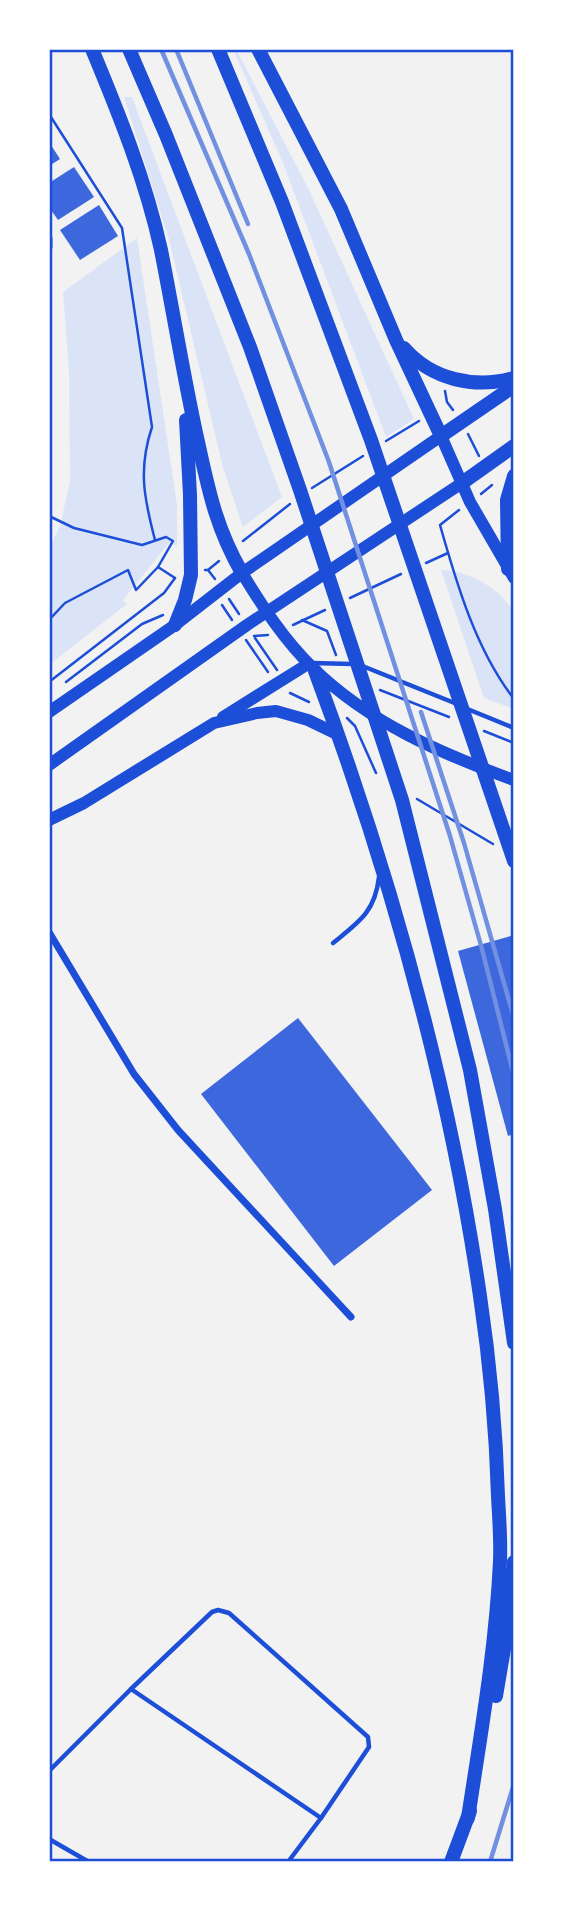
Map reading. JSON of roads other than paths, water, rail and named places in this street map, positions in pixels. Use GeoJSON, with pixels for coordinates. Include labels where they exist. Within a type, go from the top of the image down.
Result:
{"type":"FeatureCollection","features":[{"type":"Feature","properties":{"kind":"highway"},"geometry":{"type":"LineString","coordinates":[[92,49],[137,166],[160,247],[210,500],[223,539],[242,573]]}},
{"type":"Feature","properties":{"kind":"highway"},"geometry":{"type":"LineString","coordinates":[[129,49],[250,347],[302,493],[402,800],[470,1070],[501,1244],[514,1343]]}},
{"type":"Feature","properties":{"kind":"highway"},"geometry":{"type":"LineString","coordinates":[[218,49],[282,202],[373,446],[514,861]]}},
{"type":"Feature","properties":{"kind":"highway"},"geometry":{"type":"LineString","coordinates":[[258,49],[341,209],[396,340],[442,436],[514,386]]}},
{"type":"Feature","properties":{"kind":"highway"},"geometry":{"type":"LineString","coordinates":[[396,340],[428,368],[460,381],[477,384],[514,378]]}},
{"type":"Feature","properties":{"kind":"highway"},"geometry":{"type":"LineString","coordinates":[[175,625],[186,600],[191,575],[190,495],[180,355]]}},
{"type":"Feature","properties":{"kind":"highway"},"geometry":{"type":"LineString","coordinates":[[462,483],[514,446]]}},
{"type":"Feature","properties":{"kind":"highway"},"geometry":{"type":"LineString","coordinates":[[511,574],[507,514],[512,483]]}},
{"type":"Feature","properties":{"kind":"highway"},"geometry":{"type":"LineString","coordinates":[[312,667],[380,866],[421,1006],[448,1119],[488,1349],[496,1435],[500,1559],[491,1666],[468,1818]]}},
{"type":"Feature","properties":{"kind":"highway"},"geometry":{"type":"LineString","coordinates":[[451,1862],[468,1818],[490,1731],[505,1643],[514,1562]]}},
{"type":"Feature","properties":{"kind":"main road"},"geometry":{"type":"LineString","coordinates":[[49,712],[175,625],[242,573],[442,436],[470,502],[511,574]]}},
{"type":"Feature","properties":{"kind":"main road"},"geometry":{"type":"LineString","coordinates":[[49,765],[266,612],[462,483]]}},
{"type":"Feature","properties":{"kind":"main road"},"geometry":{"type":"LineString","coordinates":[[242,573],[266,612],[312,667],[367,711],[399,731],[456,759],[514,780]]}},
{"type":"Feature","properties":{"kind":"main road"},"geometry":{"type":"LineString","coordinates":[[49,820],[84,803],[282,678],[312,667]]}},
{"type":"Feature","properties":{"kind":"main road"},"geometry":{"type":"LineString","coordinates":[[214,723],[276,711],[308,720],[337,734]]}},
{"type":"Feature","properties":{"kind":"street"},"geometry":{"type":"LineString","coordinates":[[49,932],[134,1074],[178,1130],[351,1317]]}},
{"type":"Feature","properties":{"kind":"lane"},"geometry":{"type":"LineString","coordinates":[[312,667],[352,664],[365,667],[514,728]]}},
{"type":"Feature","properties":{"kind":"lane"},"geometry":{"type":"LineString","coordinates":[[333,943],[361,920],[371,907],[377,890],[380,866]]}},
{"type":"Feature","properties":{"kind":"lane"},"geometry":{"type":"LineString","coordinates":[[49,1771],[212,1612],[218,1610],[229,1613],[368,1737],[369,1747],[288,1862]]}},
{"type":"Feature","properties":{"kind":"lane"},"geometry":{"type":"LineString","coordinates":[[131,1689],[321,1818]]}},
{"type":"Feature","properties":{"kind":"lane"},"geometry":{"type":"LineString","coordinates":[[49,1839],[89,1862]]}},
{"type":"Feature","properties":{"kind":"railway"},"geometry":{"type":"LineString","coordinates":[[161,49],[249,254],[329,462],[450,836],[514,1076]]}},
{"type":"Feature","properties":{"kind":"railway"},"geometry":{"type":"LineString","coordinates":[[176,49],[248,224]]}},
{"type":"Feature","properties":{"kind":"railway"},"geometry":{"type":"LineString","coordinates":[[421,712],[464,843],[514,1018]]}},
{"type":"Feature","properties":{"kind":"railway"},"geometry":{"type":"LineString","coordinates":[[490,1862],[514,1784]]}}]}
